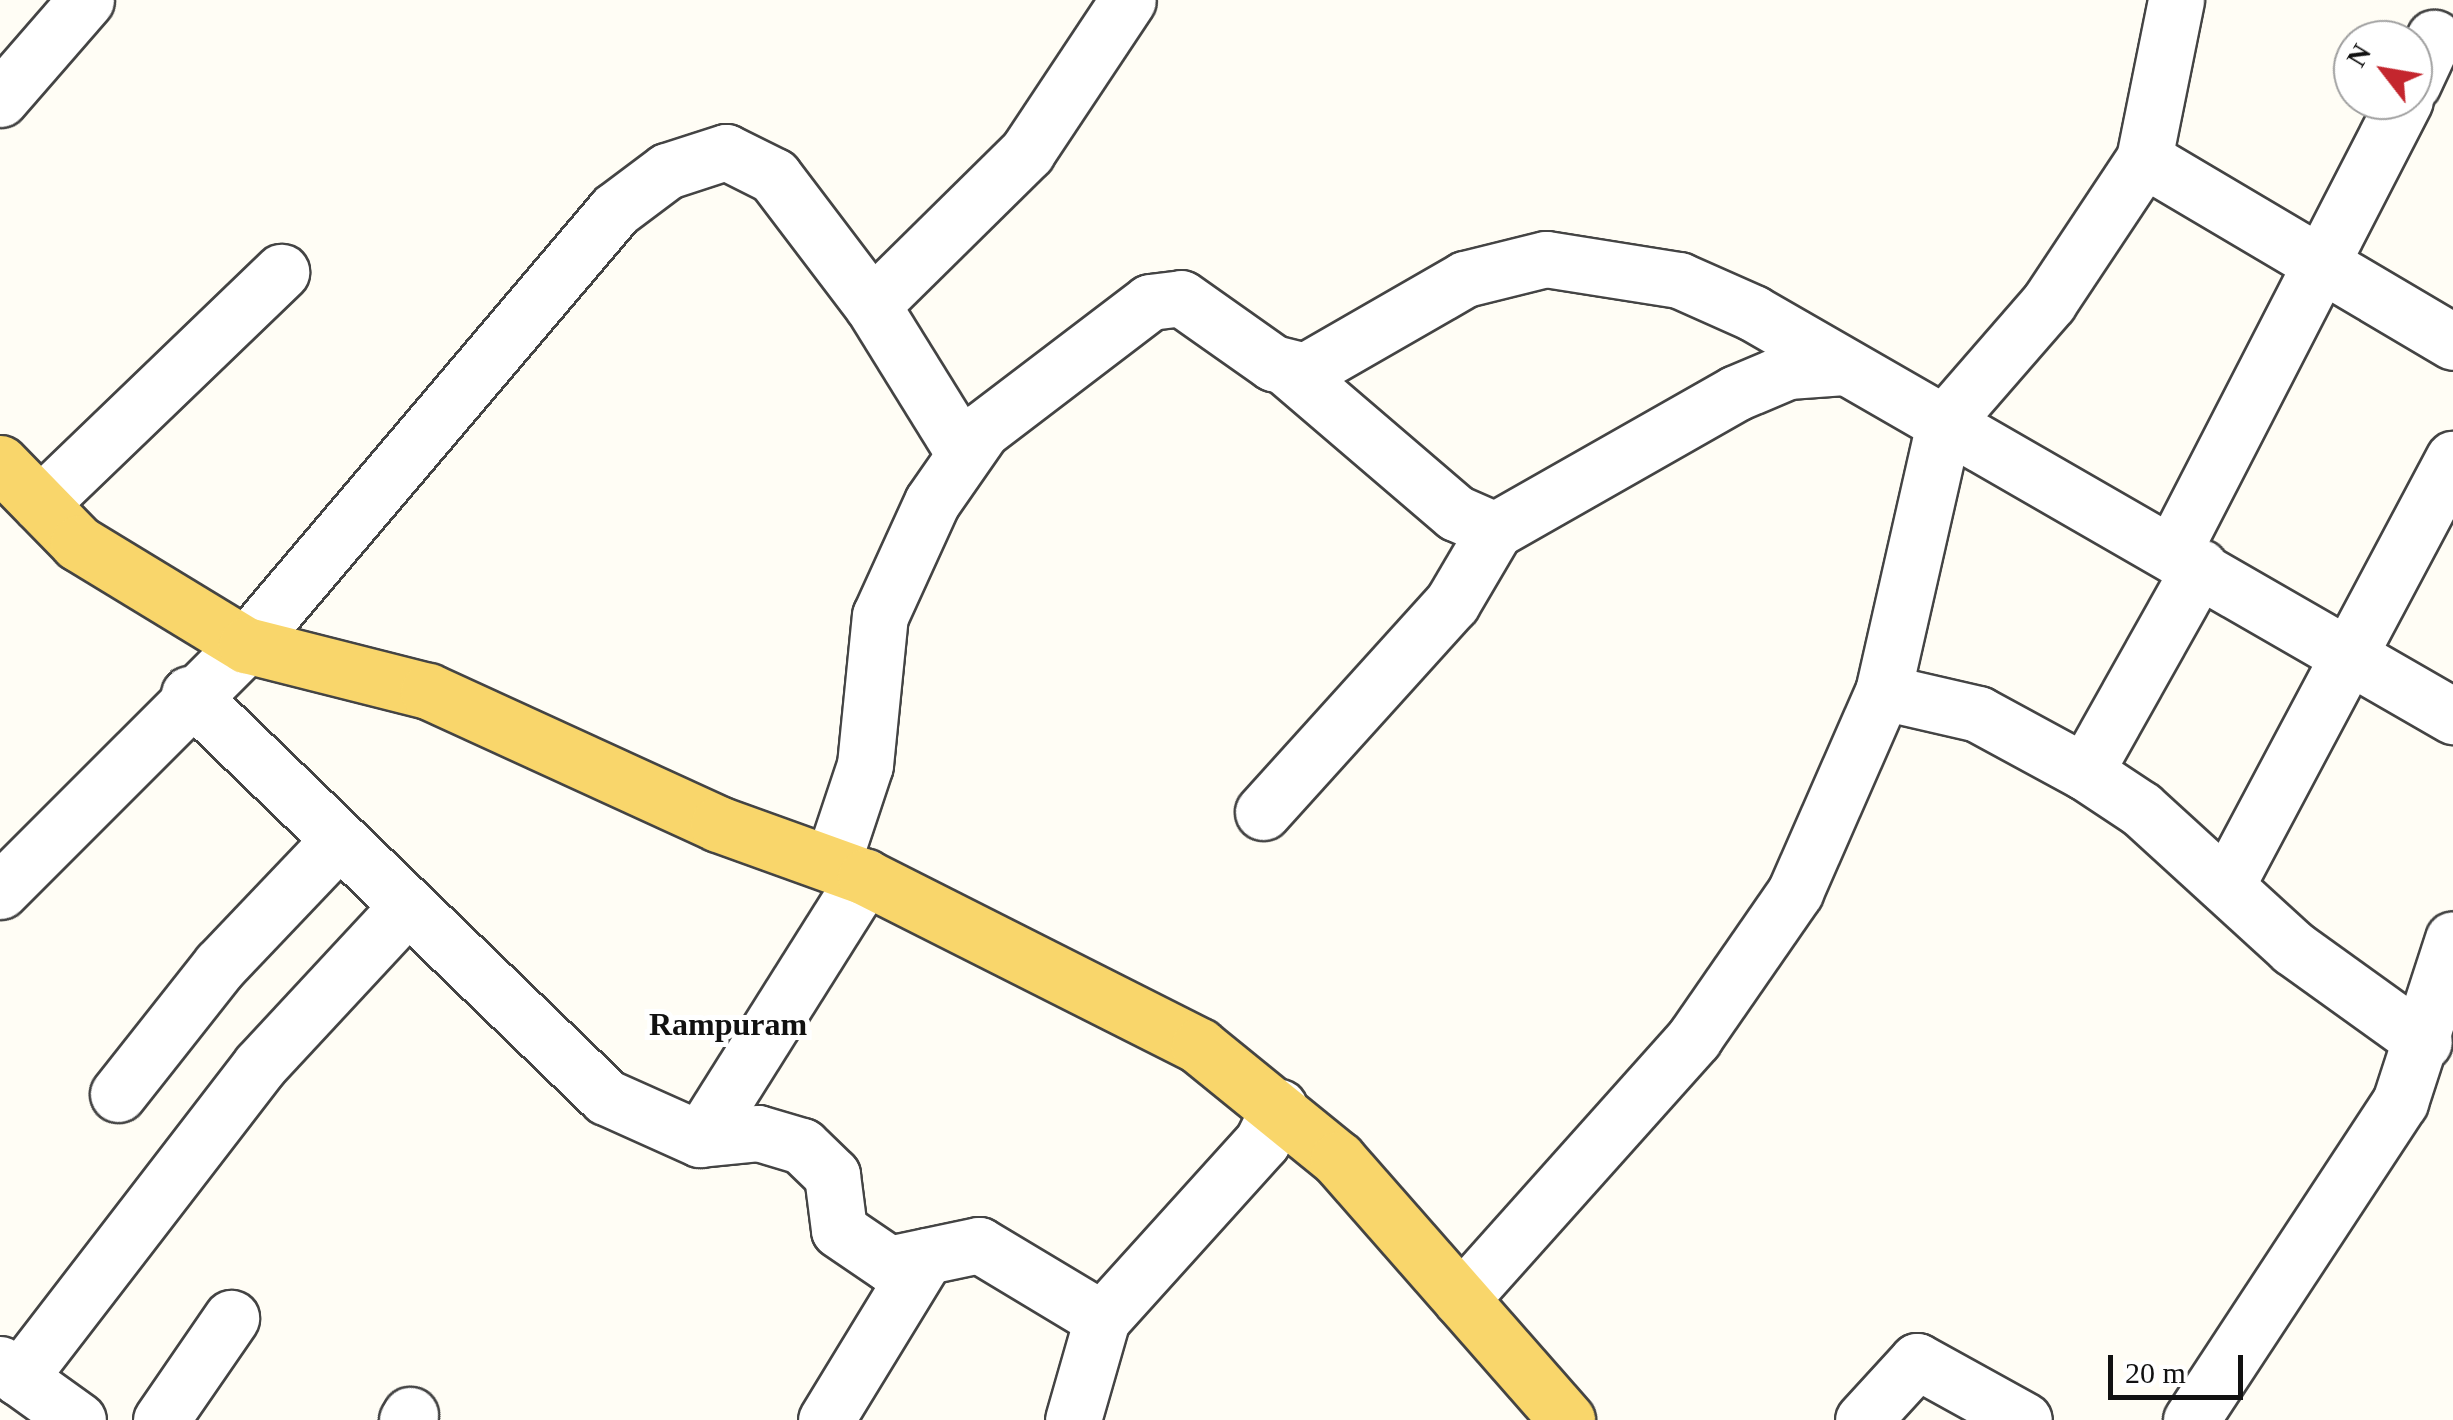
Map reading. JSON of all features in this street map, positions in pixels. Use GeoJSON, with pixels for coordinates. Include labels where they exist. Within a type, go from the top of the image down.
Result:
{"type":"FeatureCollection","features":[{"type":"Feature","properties":{"kind":"main road"},"geometry":{"type":"LineString","coordinates":[[0,463],[40,504],[118,571],[246,645],[428,691],[602,774],[848,870],[1199,1046],[1279,1107],[1338,1159],[1568,1420]]}},
{"type":"Feature","properties":{"kind":"street"},"geometry":{"type":"LineString","coordinates":[[0,99],[86,0]]}},
{"type":"Feature","properties":{"kind":"street"},"geometry":{"type":"LineString","coordinates":[[872,305],[1027,152],[1128,0]]}},
{"type":"Feature","properties":{"kind":"street"},"geometry":{"type":"LineString","coordinates":[[1461,1299],[1750,963],[1836,816],[1884,692],[1944,423],[2049,302],[2144,159],[2176,0]]}},
{"type":"Feature","properties":{"kind":"street"},"geometry":{"type":"LineString","coordinates":[[2085,772],[2395,120]]}},
{"type":"Feature","properties":{"kind":"street"},"geometry":{"type":"LineString","coordinates":[[0,891],[189,694],[246,645],[641,185],[701,156],[758,162],[872,305],[963,452]]}},
{"type":"Feature","properties":{"kind":"street"},"geometry":{"type":"LineString","coordinates":[[2144,159],[2453,342]]}},
{"type":"Feature","properties":{"kind":"street"},"geometry":{"type":"LineString","coordinates":[[1289,370],[1326,365],[1465,279],[1546,259],[1679,280],[1844,367],[2187,559],[2453,716]]}},
{"type":"Feature","properties":{"kind":"street"},"geometry":{"type":"LineString","coordinates":[[40,504],[281,272]]}},
{"type":"Feature","properties":{"kind":"street"},"geometry":{"type":"LineString","coordinates":[[700,1139],[848,870],[866,766],[880,616],[963,452],[1130,313],[1166,298],[1200,308],[1289,370],[1456,513],[1495,530]]}},
{"type":"Feature","properties":{"kind":"street"},"geometry":{"type":"LineString","coordinates":[[1263,812],[1452,602],[1495,530],[1736,393],[1788,370],[1844,367]]}},
{"type":"Feature","properties":{"kind":"street"},"geometry":{"type":"LineString","coordinates":[[2226,886],[2453,458]]}},
{"type":"Feature","properties":{"kind":"street"},"geometry":{"type":"LineString","coordinates":[[1884,692],[1978,714],[2085,772],[2226,886],[2293,948],[2424,1042]]}},
{"type":"Feature","properties":{"kind":"street"},"geometry":{"type":"LineString","coordinates":[[189,694],[580,1077],[646,1120],[700,1139],[789,1140],[832,1176],[838,1230],[889,1264],[979,1245],[1102,1318]]}},
{"type":"Feature","properties":{"kind":"street"},"geometry":{"type":"LineString","coordinates":[[118,1094],[176,1016],[338,841]]}},
{"type":"Feature","properties":{"kind":"street"},"geometry":{"type":"LineString","coordinates":[[78,1420],[10,1371],[260,1066],[406,908]]}},
{"type":"Feature","properties":{"kind":"street"},"geometry":{"type":"LineString","coordinates":[[2191,1420],[2368,1155],[2424,1042],[2453,939]]}},
{"type":"Feature","properties":{"kind":"street"},"geometry":{"type":"LineString","coordinates":[[1073,1420],[1102,1318],[1262,1142],[1279,1107]]}},
{"type":"Feature","properties":{"kind":"street"},"geometry":{"type":"LineString","coordinates":[[826,1420],[926,1256]]}},
{"type":"Feature","properties":{"kind":"street"},"geometry":{"type":"LineString","coordinates":[[162,1420],[230,1318]]}},
{"type":"Feature","properties":{"kind":"street"},"geometry":{"type":"LineString","coordinates":[[1863,1420],[1917,1361],[2024,1420]]}},
{"type":"Feature","properties":{"kind":"district","name":"Rampuram"},"geometry":{"type":"Point","coordinates":[728,1024]}}]}
